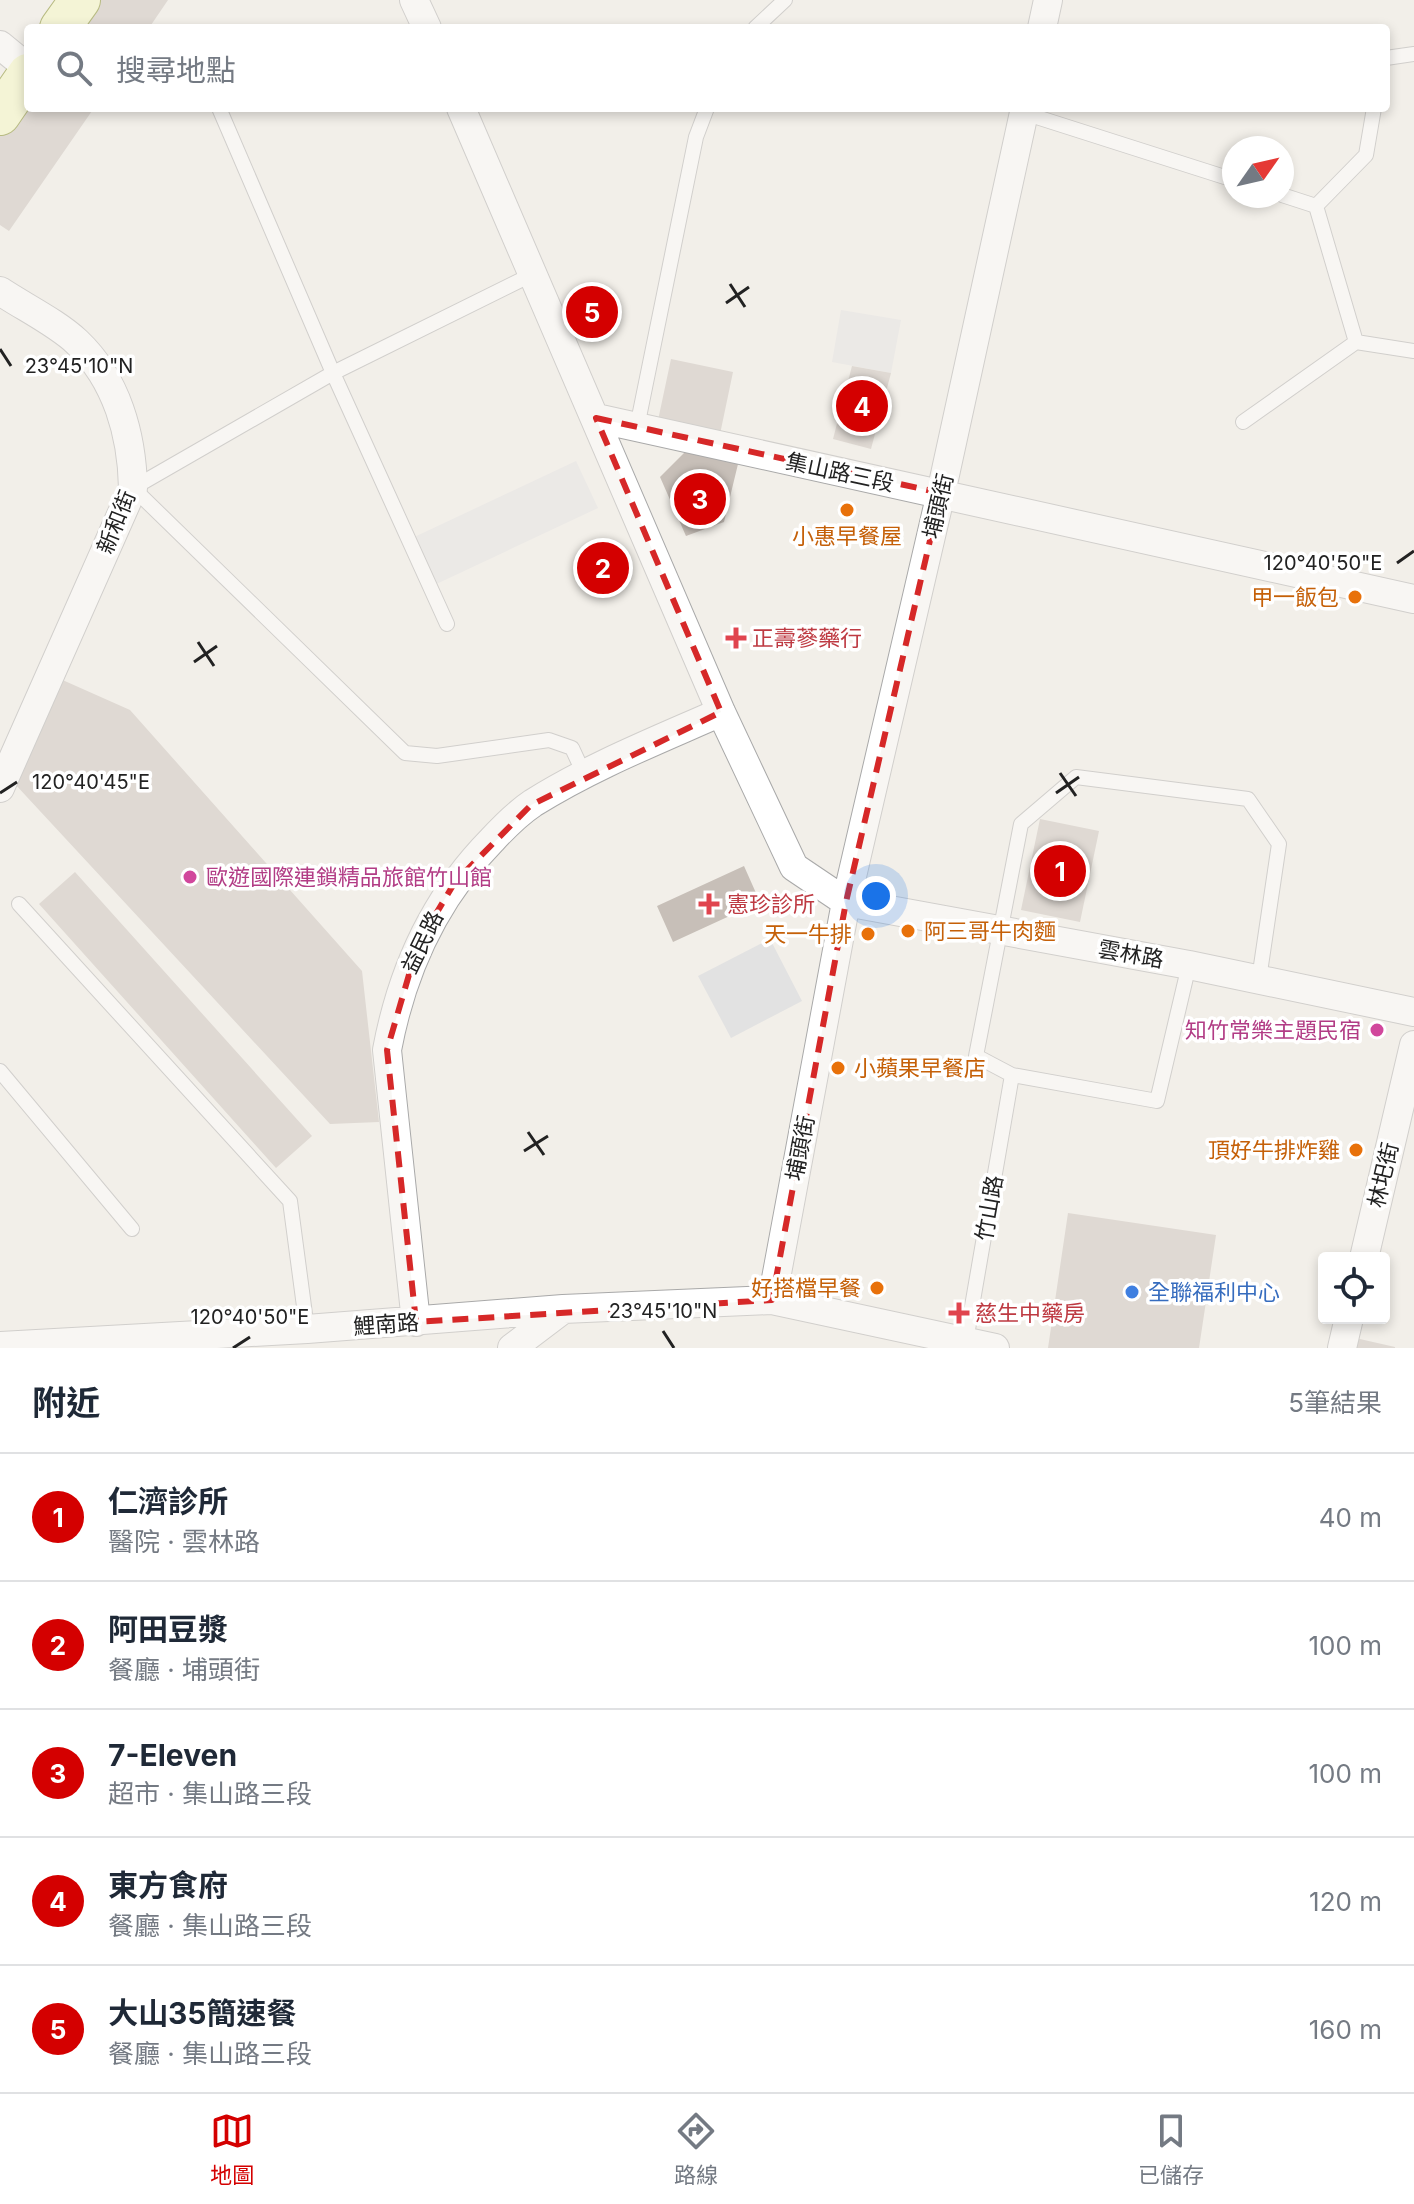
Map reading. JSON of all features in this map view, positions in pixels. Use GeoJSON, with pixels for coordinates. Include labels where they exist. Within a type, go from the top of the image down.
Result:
{"type":"FeatureCollection","features":[{"type":"Feature","properties":{"kind":"main road"},"geometry":{"type":"LineString","coordinates":[[63,24],[80,0]]}},
{"type":"Feature","properties":{"kind":"main road"},"geometry":{"type":"LineString","coordinates":[[0,115],[24,80]]}},
{"type":"Feature","properties":{"kind":"street"},"geometry":{"type":"LineString","coordinates":[[414,0],[425,24]]}},
{"type":"Feature","properties":{"kind":"street"},"geometry":{"type":"LineString","coordinates":[[1043,24],[1048,0]]}},
{"type":"Feature","properties":{"kind":"street"},"geometry":{"type":"LineString","coordinates":[[0,45],[24,65]]}},
{"type":"Feature","properties":{"kind":"street"},"geometry":{"type":"LineString","coordinates":[[463,112],[721,712],[794,867],[846,902]]}},
{"type":"Feature","properties":{"kind":"street","name":"埔頭街"},"geometry":{"type":"LineString","coordinates":[[772,1300],[846,902],[941,493],[1024,112]]}},
{"type":"Feature","properties":{"kind":"street","name":"新和街"},"geometry":{"type":"LineString","coordinates":[[0,291],[76,341],[93,360],[112,392],[125,424],[133,488],[0,788]]}},
{"type":"Feature","properties":{"kind":"street","name":"集山路三段"},"geometry":{"type":"LineString","coordinates":[[596,418],[1414,599]]}},
{"type":"Feature","properties":{"kind":"street","name":"益民路"},"geometry":{"type":"LineString","coordinates":[[416,1322],[387,1050],[404,979],[435,912],[478,854],[531,805],[584,774],[721,712]]}},
{"type":"Feature","properties":{"kind":"street","name":"雲林路"},"geometry":{"type":"LineString","coordinates":[[846,902],[1189,965],[1414,1012]]}},
{"type":"Feature","properties":{"kind":"street","name":"林圯街"},"geometry":{"type":"LineString","coordinates":[[1365,1252],[1414,1045]]}},
{"type":"Feature","properties":{"kind":"street"},"geometry":{"type":"LineString","coordinates":[[772,1300],[995,1348]]}},
{"type":"Feature","properties":{"kind":"street","name":"鯉南路"},"geometry":{"type":"LineString","coordinates":[[3,1345],[416,1322],[563,1309],[772,1300]]}},
{"type":"Feature","properties":{"kind":"street"},"geometry":{"type":"LineString","coordinates":[[512,1348],[563,1309]]}},
{"type":"Feature","properties":{"kind":"street"},"geometry":{"type":"LineString","coordinates":[[1342,1348],[1348,1324]]}},
{"type":"Feature","properties":{"kind":"lane"},"geometry":{"type":"LineString","coordinates":[[759,24],[785,0]]}},
{"type":"Feature","properties":{"kind":"lane"},"geometry":{"type":"LineString","coordinates":[[1390,57],[1414,54]]}},
{"type":"Feature","properties":{"kind":"lane"},"geometry":{"type":"LineString","coordinates":[[221,112],[333,373],[447,624]]}},
{"type":"Feature","properties":{"kind":"lane"},"geometry":{"type":"LineString","coordinates":[[637,427],[696,137],[705,112]]}},
{"type":"Feature","properties":{"kind":"lane"},"geometry":{"type":"LineString","coordinates":[[1027,112],[1222,176]]}},
{"type":"Feature","properties":{"kind":"lane"},"geometry":{"type":"LineString","coordinates":[[1316,206],[1366,155],[1373,112]]}},
{"type":"Feature","properties":{"kind":"lane"},"geometry":{"type":"LineString","coordinates":[[1294,199],[1316,206]]}},
{"type":"Feature","properties":{"kind":"lane"},"geometry":{"type":"LineString","coordinates":[[1316,206],[1356,342]]}},
{"type":"Feature","properties":{"kind":"lane"},"geometry":{"type":"LineString","coordinates":[[533,274],[333,373],[133,488],[405,753],[437,756],[549,740],[572,748],[584,774]]}},
{"type":"Feature","properties":{"kind":"lane"},"geometry":{"type":"LineString","coordinates":[[1243,422],[1356,342],[1414,351]]}},
{"type":"Feature","properties":{"kind":"lane"},"geometry":{"type":"LineString","coordinates":[[1189,965],[1157,1101],[1012,1075],[976,1056],[1021,824],[1076,777],[1248,799],[1279,844],[1259,979]]}},
{"type":"Feature","properties":{"kind":"lane"},"geometry":{"type":"LineString","coordinates":[[19,904],[290,1201],[307,1329]]}},
{"type":"Feature","properties":{"kind":"lane"},"geometry":{"type":"LineString","coordinates":[[0,1071],[132,1229]]}},
{"type":"Feature","properties":{"kind":"lane","name":"竹山路"},"geometry":{"type":"LineString","coordinates":[[966,1341],[1012,1075]]}},
{"type":"Feature","properties":{"kind":"highlighted area"},"geometry":{"type":"Polygon","coordinates":[[[596,418],[941,493],[846,902],[772,1300],[416,1322],[387,1050],[418,944],[455,882],[531,805],[721,712],[596,418]]]}},
{"type":"Feature","properties":{"kind":"shaded area"},"geometry":{"type":"Polygon","coordinates":[[[841,310],[901,320],[891,373],[832,362],[841,310]]]}},
{"type":"Feature","properties":{"kind":"shaded area"},"geometry":{"type":"Polygon","coordinates":[[[576,461],[598,508],[430,587],[408,540],[576,461]]]}},
{"type":"Feature","properties":{"kind":"shaded area"},"geometry":{"type":"Polygon","coordinates":[[[770,939],[802,1001],[731,1038],[698,976],[770,939]]]}},
{"type":"Feature","properties":{"kind":"building"},"geometry":{"type":"Polygon","coordinates":[[[90,0],[168,0],[152,24],[74,24],[90,0]]]}},
{"type":"Feature","properties":{"kind":"building"},"geometry":{"type":"Polygon","coordinates":[[[24,111],[91,112],[9,231],[0,225],[0,131],[24,111]]]}},
{"type":"Feature","properties":{"kind":"building"},"geometry":{"type":"Polygon","coordinates":[[[671,359],[733,372],[719,439],[657,425],[671,359]]]}},
{"type":"Feature","properties":{"kind":"building"},"geometry":{"type":"Polygon","coordinates":[[[852,366],[891,373],[871,449],[833,439],[852,366]]]}},
{"type":"Feature","properties":{"kind":"building"},"geometry":{"type":"Polygon","coordinates":[[[685,452],[738,464],[724,522],[686,536],[660,477],[685,452]]]}},
{"type":"Feature","properties":{"kind":"building","name":"歐遊國際連鎖精品旅館竹山館"},"geometry":{"type":"Polygon","coordinates":[[[58,678],[130,710],[362,971],[379,1122],[330,1124],[14,783],[58,678]]]}},
{"type":"Feature","properties":{"kind":"building"},"geometry":{"type":"Polygon","coordinates":[[[1040,819],[1099,831],[1080,922],[1021,910],[1040,819]]]}},
{"type":"Feature","properties":{"kind":"building","name":"憲珍診所"},"geometry":{"type":"Polygon","coordinates":[[[744,866],[760,902],[673,942],[657,906],[744,866]]]}},
{"type":"Feature","properties":{"kind":"building"},"geometry":{"type":"Polygon","coordinates":[[[75,872],[312,1136],[276,1168],[39,904],[75,872]]]}},
{"type":"Feature","properties":{"kind":"building","name":"全聯福利中心"},"geometry":{"type":"Polygon","coordinates":[[[1068,1213],[1216,1235],[1199,1348],[1048,1348],[1068,1213]]]}},
{"type":"Feature","properties":{"kind":"building"},"geometry":{"type":"Polygon","coordinates":[[[1351,1337],[1395,1347],[1395,1348],[1348,1348],[1351,1337]]]}},
{"type":"Feature","properties":{"kind":"place","name":"大山35簡速餐"},"geometry":{"type":"Point","coordinates":[592,312]}},
{"type":"Feature","properties":{"kind":"place","name":"東方食府"},"geometry":{"type":"Point","coordinates":[862,406]}},
{"type":"Feature","properties":{"kind":"place","name":"7-Eleven"},"geometry":{"type":"Point","coordinates":[700,499]}},
{"type":"Feature","properties":{"kind":"place","name":"小惠早餐屋"},"geometry":{"type":"Point","coordinates":[847,510]}},
{"type":"Feature","properties":{"kind":"place","name":"阿田豆漿"},"geometry":{"type":"Point","coordinates":[603,568]}},
{"type":"Feature","properties":{"kind":"place","name":"甲一飯包"},"geometry":{"type":"Point","coordinates":[1355,597]}},
{"type":"Feature","properties":{"kind":"place","name":"正壽蔘藥行"},"geometry":{"type":"Point","coordinates":[736,638]}},
{"type":"Feature","properties":{"kind":"place","name":"仁濟診所"},"geometry":{"type":"Point","coordinates":[1060,871]}},
{"type":"Feature","properties":{"kind":"place","name":"歐遊國際連鎖精品旅館竹山館"},"geometry":{"type":"Point","coordinates":[190,877]}},
{"type":"Feature","properties":{"kind":"place","name":"憲珍診所"},"geometry":{"type":"Point","coordinates":[709,904]}},
{"type":"Feature","properties":{"kind":"place","name":"阿三哥牛肉麵"},"geometry":{"type":"Point","coordinates":[908,931]}},
{"type":"Feature","properties":{"kind":"place","name":"天一牛排"},"geometry":{"type":"Point","coordinates":[868,934]}},
{"type":"Feature","properties":{"kind":"place","name":"知竹常樂主題民宿"},"geometry":{"type":"Point","coordinates":[1377,1030]}},
{"type":"Feature","properties":{"kind":"place","name":"小蘋果早餐店"},"geometry":{"type":"Point","coordinates":[838,1068]}},
{"type":"Feature","properties":{"kind":"place","name":"頂好牛排炸雞"},"geometry":{"type":"Point","coordinates":[1356,1150]}},
{"type":"Feature","properties":{"kind":"place","name":"好搭檔早餐"},"geometry":{"type":"Point","coordinates":[877,1288]}},
{"type":"Feature","properties":{"kind":"place","name":"全聯福利中心"},"geometry":{"type":"Point","coordinates":[1132,1292]}},
{"type":"Feature","properties":{"kind":"place","name":"慈生中藥房"},"geometry":{"type":"Point","coordinates":[959,1313]}}]}
